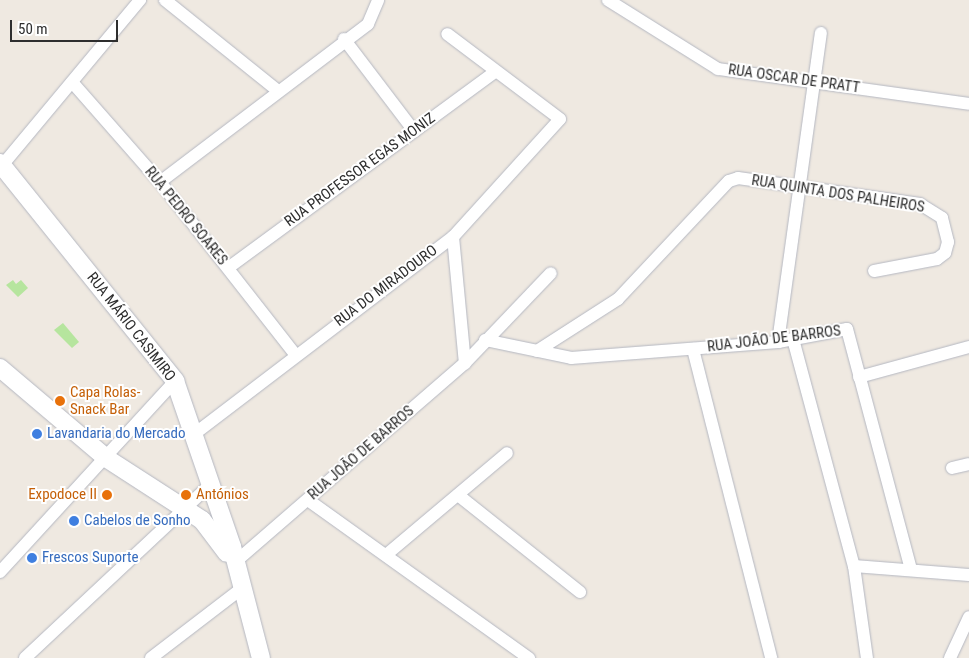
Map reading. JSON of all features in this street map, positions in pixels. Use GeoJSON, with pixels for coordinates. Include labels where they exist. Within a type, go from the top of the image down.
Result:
{"type":"FeatureCollection","features":[{"type":"Feature","properties":{"kind":"street"},"geometry":{"type":"LineString","coordinates":[[1,166],[140,0]]}},
{"type":"Feature","properties":{"kind":"street"},"geometry":{"type":"LineString","coordinates":[[165,0],[278,91]]}},
{"type":"Feature","properties":{"kind":"street"},"geometry":{"type":"LineString","coordinates":[[160,182],[344,39],[368,24],[378,0]]}},
{"type":"Feature","properties":{"kind":"street","name":"RUA OSCAR DE PRATT"},"geometry":{"type":"LineString","coordinates":[[608,0],[718,69],[969,104]]}},
{"type":"Feature","properties":{"kind":"street"},"geometry":{"type":"LineString","coordinates":[[778,342],[799,186],[816,82],[821,33]]}},
{"type":"Feature","properties":{"kind":"street"},"geometry":{"type":"LineString","coordinates":[[447,34],[493,73]]}},
{"type":"Feature","properties":{"kind":"street"},"geometry":{"type":"LineString","coordinates":[[344,39],[414,131]]}},
{"type":"Feature","properties":{"kind":"street","name":"RUA DO MIRADOURO"},"geometry":{"type":"LineString","coordinates":[[193,435],[295,354],[453,237],[560,119],[493,73]]}},
{"type":"Feature","properties":{"kind":"street","name":"RUA PROFESSOR EGAS MONIZ"},"geometry":{"type":"LineString","coordinates":[[228,268],[493,73]]}},
{"type":"Feature","properties":{"kind":"street","name":"RUA PEDRO SOARES"},"geometry":{"type":"LineString","coordinates":[[72,82],[160,182],[295,354]]}},
{"type":"Feature","properties":{"kind":"street","name":"RUA MÁRIO CASIMIRO"},"geometry":{"type":"LineString","coordinates":[[1,166],[175,382],[234,563],[261,658]]}},
{"type":"Feature","properties":{"kind":"street","name":"RUA QUINTA DOS PALHEIROS"},"geometry":{"type":"LineString","coordinates":[[537,351],[618,299],[729,181],[738,178],[920,204],[942,218],[948,242],[945,253],[937,259],[874,271]]}},
{"type":"Feature","properties":{"kind":"street"},"geometry":{"type":"LineString","coordinates":[[453,237],[465,363]]}},
{"type":"Feature","properties":{"kind":"street","name":"RUA JOÃO DE BARROS"},"geometry":{"type":"LineString","coordinates":[[234,563],[465,363],[551,273]]}},
{"type":"Feature","properties":{"kind":"street","name":"RUA JOÃO DE BARROS"},"geometry":{"type":"LineString","coordinates":[[485,340],[571,358],[778,342],[847,329],[911,570]]}},
{"type":"Feature","properties":{"kind":"street"},"geometry":{"type":"LineString","coordinates":[[792,339],[854,566],[867,658]]}},
{"type":"Feature","properties":{"kind":"street"},"geometry":{"type":"LineString","coordinates":[[859,377],[969,347]]}},
{"type":"Feature","properties":{"kind":"street"},"geometry":{"type":"LineString","coordinates":[[693,349],[771,658]]}},
{"type":"Feature","properties":{"kind":"street"},"geometry":{"type":"LineString","coordinates":[[0,368],[106,458],[185,508],[217,536],[234,563]]}},
{"type":"Feature","properties":{"kind":"street"},"geometry":{"type":"LineString","coordinates":[[0,572],[175,382]]}},
{"type":"Feature","properties":{"kind":"street"},"geometry":{"type":"LineString","coordinates":[[386,555],[507,453]]}},
{"type":"Feature","properties":{"kind":"street"},"geometry":{"type":"LineString","coordinates":[[952,468],[969,464]]}},
{"type":"Feature","properties":{"kind":"street"},"geometry":{"type":"LineString","coordinates":[[25,658],[210,486]]}},
{"type":"Feature","properties":{"kind":"street"},"geometry":{"type":"LineString","coordinates":[[458,495],[580,592]]}},
{"type":"Feature","properties":{"kind":"street"},"geometry":{"type":"LineString","coordinates":[[308,500],[529,658]]}},
{"type":"Feature","properties":{"kind":"street"},"geometry":{"type":"LineString","coordinates":[[854,566],[969,575]]}},
{"type":"Feature","properties":{"kind":"street"},"geometry":{"type":"LineString","coordinates":[[151,658],[241,589]]}},
{"type":"Feature","properties":{"kind":"street"},"geometry":{"type":"LineString","coordinates":[[950,658],[969,617]]}},
{"type":"Feature","properties":{"kind":"green space"},"geometry":{"type":"Polygon","coordinates":[[[13,280],[16,284],[21,280],[28,288],[18,297],[6,285],[13,280]]]}},
{"type":"Feature","properties":{"kind":"green space"},"geometry":{"type":"Polygon","coordinates":[[[63,323],[79,342],[72,348],[54,330],[63,323]]]}},
{"type":"Feature","properties":{"kind":"place","name":"Capa Rolas- Snack Bar"},"geometry":{"type":"Point","coordinates":[60,401]}},
{"type":"Feature","properties":{"kind":"place","name":"Lavandaria do Mercado"},"geometry":{"type":"Point","coordinates":[37,434]}},
{"type":"Feature","properties":{"kind":"place","name":"Expodoce II"},"geometry":{"type":"Point","coordinates":[107,495]}},
{"type":"Feature","properties":{"kind":"place","name":"Antónios"},"geometry":{"type":"Point","coordinates":[186,495]}},
{"type":"Feature","properties":{"kind":"place","name":"Cabelos de Sonho"},"geometry":{"type":"Point","coordinates":[74,521]}},
{"type":"Feature","properties":{"kind":"place","name":"Frescos Suporte"},"geometry":{"type":"Point","coordinates":[32,558]}}]}
